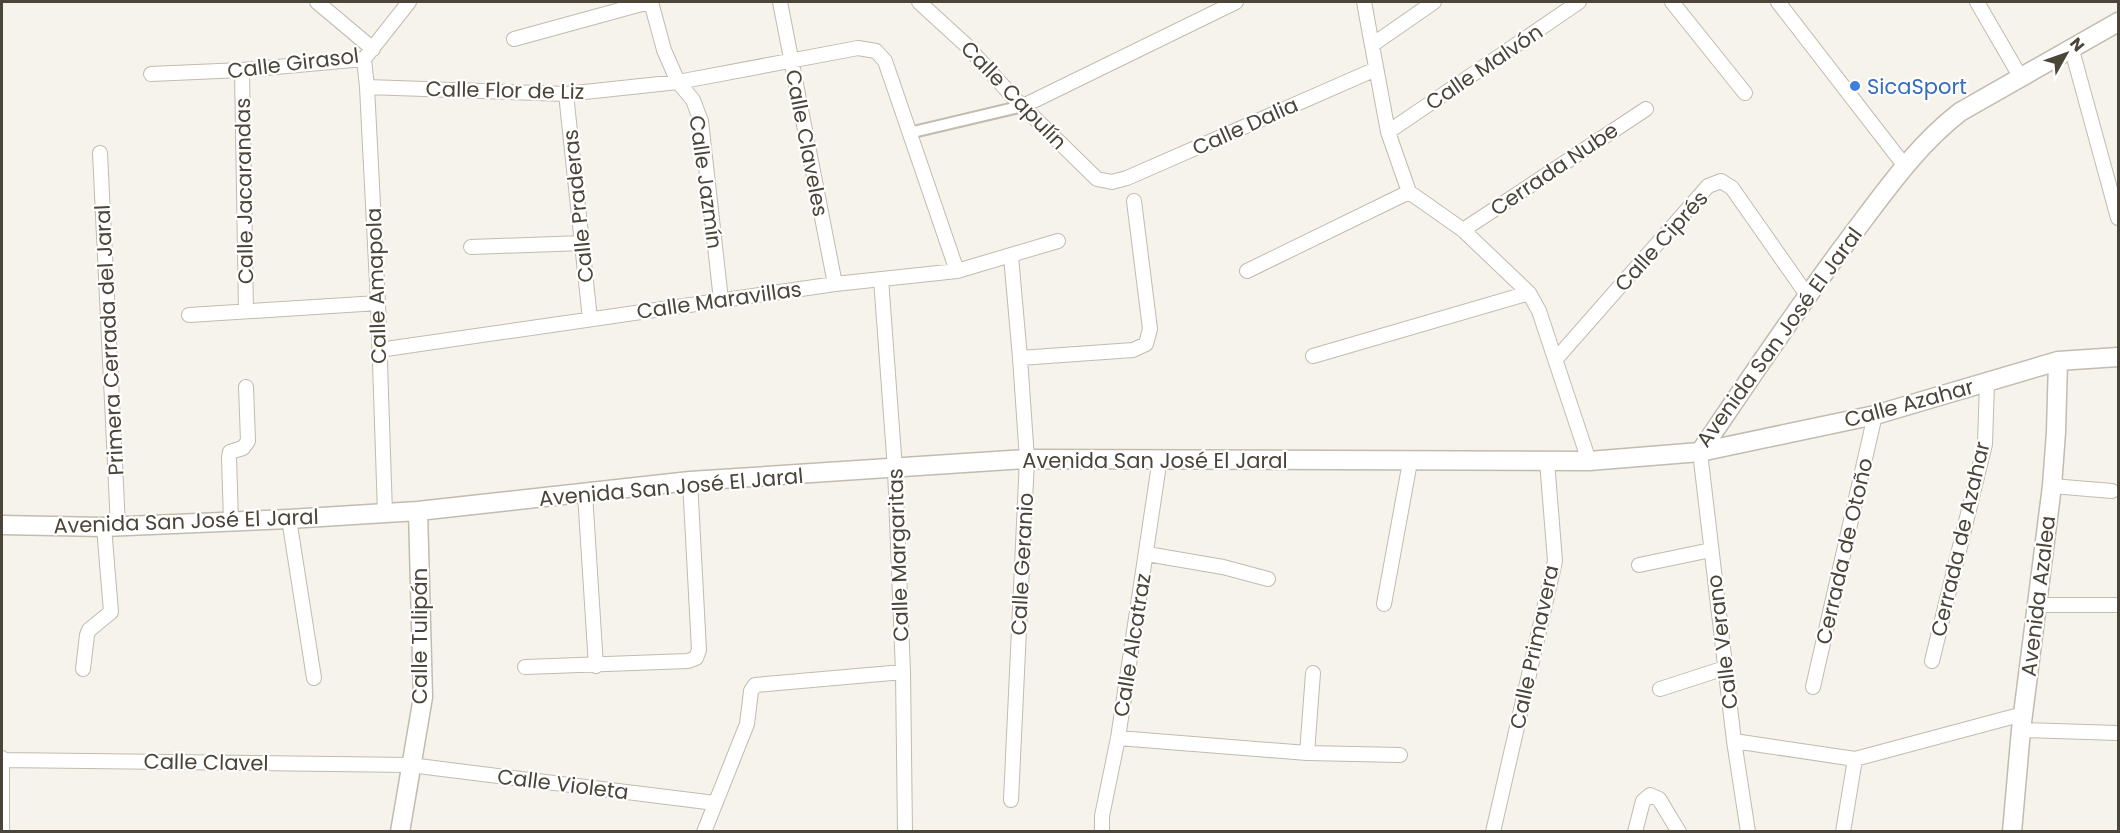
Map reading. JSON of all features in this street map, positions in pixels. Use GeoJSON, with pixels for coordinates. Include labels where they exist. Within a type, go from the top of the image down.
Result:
{"type":"FeatureCollection","features":[{"type":"Feature","properties":{"kind":"street"},"geometry":{"type":"LineString","coordinates":[[316,2],[368,54]]}},
{"type":"Feature","properties":{"kind":"street","name":"Calle Girasol"},"geometry":{"type":"LineString","coordinates":[[151,74],[242,70],[368,54],[409,2]]}},
{"type":"Feature","properties":{"kind":"street"},"geometry":{"type":"LineString","coordinates":[[514,39],[650,2]]}},
{"type":"Feature","properties":{"kind":"street","name":"Calle Jazmín"},"geometry":{"type":"LineString","coordinates":[[650,2],[664,50],[678,82],[693,100],[701,121],[721,300]]}},
{"type":"Feature","properties":{"kind":"street","name":"Calle Claveles"},"geometry":{"type":"LineString","coordinates":[[780,2],[835,284]]}},
{"type":"Feature","properties":{"kind":"street","name":"Calle Capulín"},"geometry":{"type":"LineString","coordinates":[[919,2],[966,45],[1023,106],[1097,179],[1112,182]]}},
{"type":"Feature","properties":{"kind":"street"},"geometry":{"type":"LineString","coordinates":[[957,271],[909,133],[1023,106],[1236,2]]}},
{"type":"Feature","properties":{"kind":"street"},"geometry":{"type":"LineString","coordinates":[[1364,2],[1389,132],[1409,192],[1462,230],[1529,294],[1539,311],[1589,461]]}},
{"type":"Feature","properties":{"kind":"street"},"geometry":{"type":"LineString","coordinates":[[1372,45],[1434,2]]}},
{"type":"Feature","properties":{"kind":"street","name":"Calle Malvón"},"geometry":{"type":"LineString","coordinates":[[1389,132],[1579,2]]}},
{"type":"Feature","properties":{"kind":"street"},"geometry":{"type":"LineString","coordinates":[[1672,2],[1745,93]]}},
{"type":"Feature","properties":{"kind":"street"},"geometry":{"type":"LineString","coordinates":[[1778,2],[1904,165]]}},
{"type":"Feature","properties":{"kind":"street"},"geometry":{"type":"LineString","coordinates":[[1977,2],[2021,78]]}},
{"type":"Feature","properties":{"kind":"street","name":"Avenida San José El Jaral"},"geometry":{"type":"LineString","coordinates":[[2,525],[111,526],[231,522],[418,511],[690,481],[1027,459],[1589,461],[1700,452],[1807,296],[1904,165],[1938,129],[1960,112],[2118,22]]}},
{"type":"Feature","properties":{"kind":"street","name":"Calle Flor de Liz"},"geometry":{"type":"LineString","coordinates":[[367,87],[566,94],[678,82],[858,48],[876,51],[885,61],[909,133]]}},
{"type":"Feature","properties":{"kind":"street"},"geometry":{"type":"LineString","coordinates":[[2072,50],[2118,218]]}},
{"type":"Feature","properties":{"kind":"street","name":"Calle Amapola"},"geometry":{"type":"LineString","coordinates":[[368,54],[367,87],[378,303],[385,513]]}},
{"type":"Feature","properties":{"kind":"street","name":"Calle Dalia"},"geometry":{"type":"LineString","coordinates":[[1112,182],[1127,178],[1376,69]]}},
{"type":"Feature","properties":{"kind":"street","name":"Calle Jacarandas"},"geometry":{"type":"LineString","coordinates":[[242,70],[246,311]]}},
{"type":"Feature","properties":{"kind":"street","name":"Calle Praderas"},"geometry":{"type":"LineString","coordinates":[[566,94],[590,319]]}},
{"type":"Feature","properties":{"kind":"street","name":"Cerrada Nube"},"geometry":{"type":"LineString","coordinates":[[1462,230],[1646,109]]}},
{"type":"Feature","properties":{"kind":"street","name":"Primera Cerrada del Jaral"},"geometry":{"type":"LineString","coordinates":[[83,669],[89,630],[111,612],[111,526],[100,153]]}},
{"type":"Feature","properties":{"kind":"street","name":"Calle Ciprés"},"geometry":{"type":"LineString","coordinates":[[1556,359],[1708,186],[1721,181],[1732,189],[1807,296]]}},
{"type":"Feature","properties":{"kind":"street"},"geometry":{"type":"LineString","coordinates":[[1247,270],[1409,192]]}},
{"type":"Feature","properties":{"kind":"street"},"geometry":{"type":"LineString","coordinates":[[1020,358],[1133,350],[1146,344],[1150,329],[1134,201]]}},
{"type":"Feature","properties":{"kind":"street","name":"Calle Maravillas"},"geometry":{"type":"LineString","coordinates":[[379,350],[835,284],[957,271],[1058,241]]}},
{"type":"Feature","properties":{"kind":"street"},"geometry":{"type":"LineString","coordinates":[[471,248],[583,243]]}},
{"type":"Feature","properties":{"kind":"street","name":"Calle Geranio"},"geometry":{"type":"LineString","coordinates":[[1011,256],[1027,459],[1011,800]]}},
{"type":"Feature","properties":{"kind":"street","name":"Calle Margaritas"},"geometry":{"type":"LineString","coordinates":[[881,279],[894,469],[903,672],[905,831]]}},
{"type":"Feature","properties":{"kind":"street"},"geometry":{"type":"LineString","coordinates":[[1313,356],[1529,294]]}},
{"type":"Feature","properties":{"kind":"street","name":"Calle Jacarandas"},"geometry":{"type":"LineString","coordinates":[[189,315],[378,303]]}},
{"type":"Feature","properties":{"kind":"street","name":"Calle Azahar"},"geometry":{"type":"LineString","coordinates":[[1700,452],[1875,415],[2058,361],[2118,357]]}},
{"type":"Feature","properties":{"kind":"street","name":"Avenida Azalea"},"geometry":{"type":"LineString","coordinates":[[2012,831],[2022,722],[2052,486],[2058,361]]}},
{"type":"Feature","properties":{"kind":"street","name":"Cerrada de Azahar"},"geometry":{"type":"LineString","coordinates":[[1932,661],[1985,444],[1987,382]]}},
{"type":"Feature","properties":{"kind":"street"},"geometry":{"type":"LineString","coordinates":[[231,522],[229,457],[230,452],[243,448],[248,441],[246,387]]}},
{"type":"Feature","properties":{"kind":"street","name":"Cerrada de Otoño"},"geometry":{"type":"LineString","coordinates":[[1812,687],[1875,415]]}},
{"type":"Feature","properties":{"kind":"street","name":"Calle Verano"},"geometry":{"type":"LineString","coordinates":[[1700,452],[1734,741],[1748,831]]}},
{"type":"Feature","properties":{"kind":"street","name":"Calle Alcatraz"},"geometry":{"type":"LineString","coordinates":[[1102,831],[1102,816],[1118,738],[1160,458]]}},
{"type":"Feature","properties":{"kind":"street","name":"Calle Primavera"},"geometry":{"type":"LineString","coordinates":[[1493,831],[1555,561],[1547,461]]}},
{"type":"Feature","properties":{"kind":"street"},"geometry":{"type":"LineString","coordinates":[[1384,604],[1410,462]]}},
{"type":"Feature","properties":{"kind":"street"},"geometry":{"type":"LineString","coordinates":[[525,667],[596,666],[688,661],[696,658],[699,650],[690,481]]}},
{"type":"Feature","properties":{"kind":"street"},"geometry":{"type":"LineString","coordinates":[[2052,486],[2112,490]]}},
{"type":"Feature","properties":{"kind":"street"},"geometry":{"type":"LineString","coordinates":[[585,494],[596,666]]}},
{"type":"Feature","properties":{"kind":"street","name":"Calle Tulipán"},"geometry":{"type":"LineString","coordinates":[[400,831],[423,697],[418,511]]}},
{"type":"Feature","properties":{"kind":"street"},"geometry":{"type":"LineString","coordinates":[[289,519],[314,678]]}},
{"type":"Feature","properties":{"kind":"street"},"geometry":{"type":"LineString","coordinates":[[1639,565],[1712,550]]}},
{"type":"Feature","properties":{"kind":"street"},"geometry":{"type":"LineString","coordinates":[[1147,554],[1223,567],[1268,579]]}},
{"type":"Feature","properties":{"kind":"street"},"geometry":{"type":"LineString","coordinates":[[2036,605],[2118,605]]}},
{"type":"Feature","properties":{"kind":"street"},"geometry":{"type":"LineString","coordinates":[[1660,689],[1725,669]]}},
{"type":"Feature","properties":{"kind":"street"},"geometry":{"type":"LineString","coordinates":[[704,831],[747,724],[751,691],[755,686],[903,672]]}},
{"type":"Feature","properties":{"kind":"street"},"geometry":{"type":"LineString","coordinates":[[1307,753],[1313,673]]}},
{"type":"Feature","properties":{"kind":"street"},"geometry":{"type":"LineString","coordinates":[[1734,741],[1855,759],[2022,722],[2118,733]]}},
{"type":"Feature","properties":{"kind":"street"},"geometry":{"type":"LineString","coordinates":[[1118,738],[1307,753],[1400,755]]}},
{"type":"Feature","properties":{"kind":"street"},"geometry":{"type":"LineString","coordinates":[[2,759],[2,831]]}},
{"type":"Feature","properties":{"kind":"street","name":"Calle Clavel"},"geometry":{"type":"LineString","coordinates":[[2,759],[410,765]]}},
{"type":"Feature","properties":{"kind":"street"},"geometry":{"type":"LineString","coordinates":[[1843,831],[1855,759]]}},
{"type":"Feature","properties":{"kind":"street","name":"Calle Violeta"},"geometry":{"type":"LineString","coordinates":[[410,765],[715,803]]}},
{"type":"Feature","properties":{"kind":"street"},"geometry":{"type":"LineString","coordinates":[[1635,831],[1644,801],[1650,795],[1659,799],[1679,831]]}},
{"type":"Feature","properties":{"kind":"place","name":"SicaSport"},"geometry":{"type":"Point","coordinates":[1855,86]}}]}
